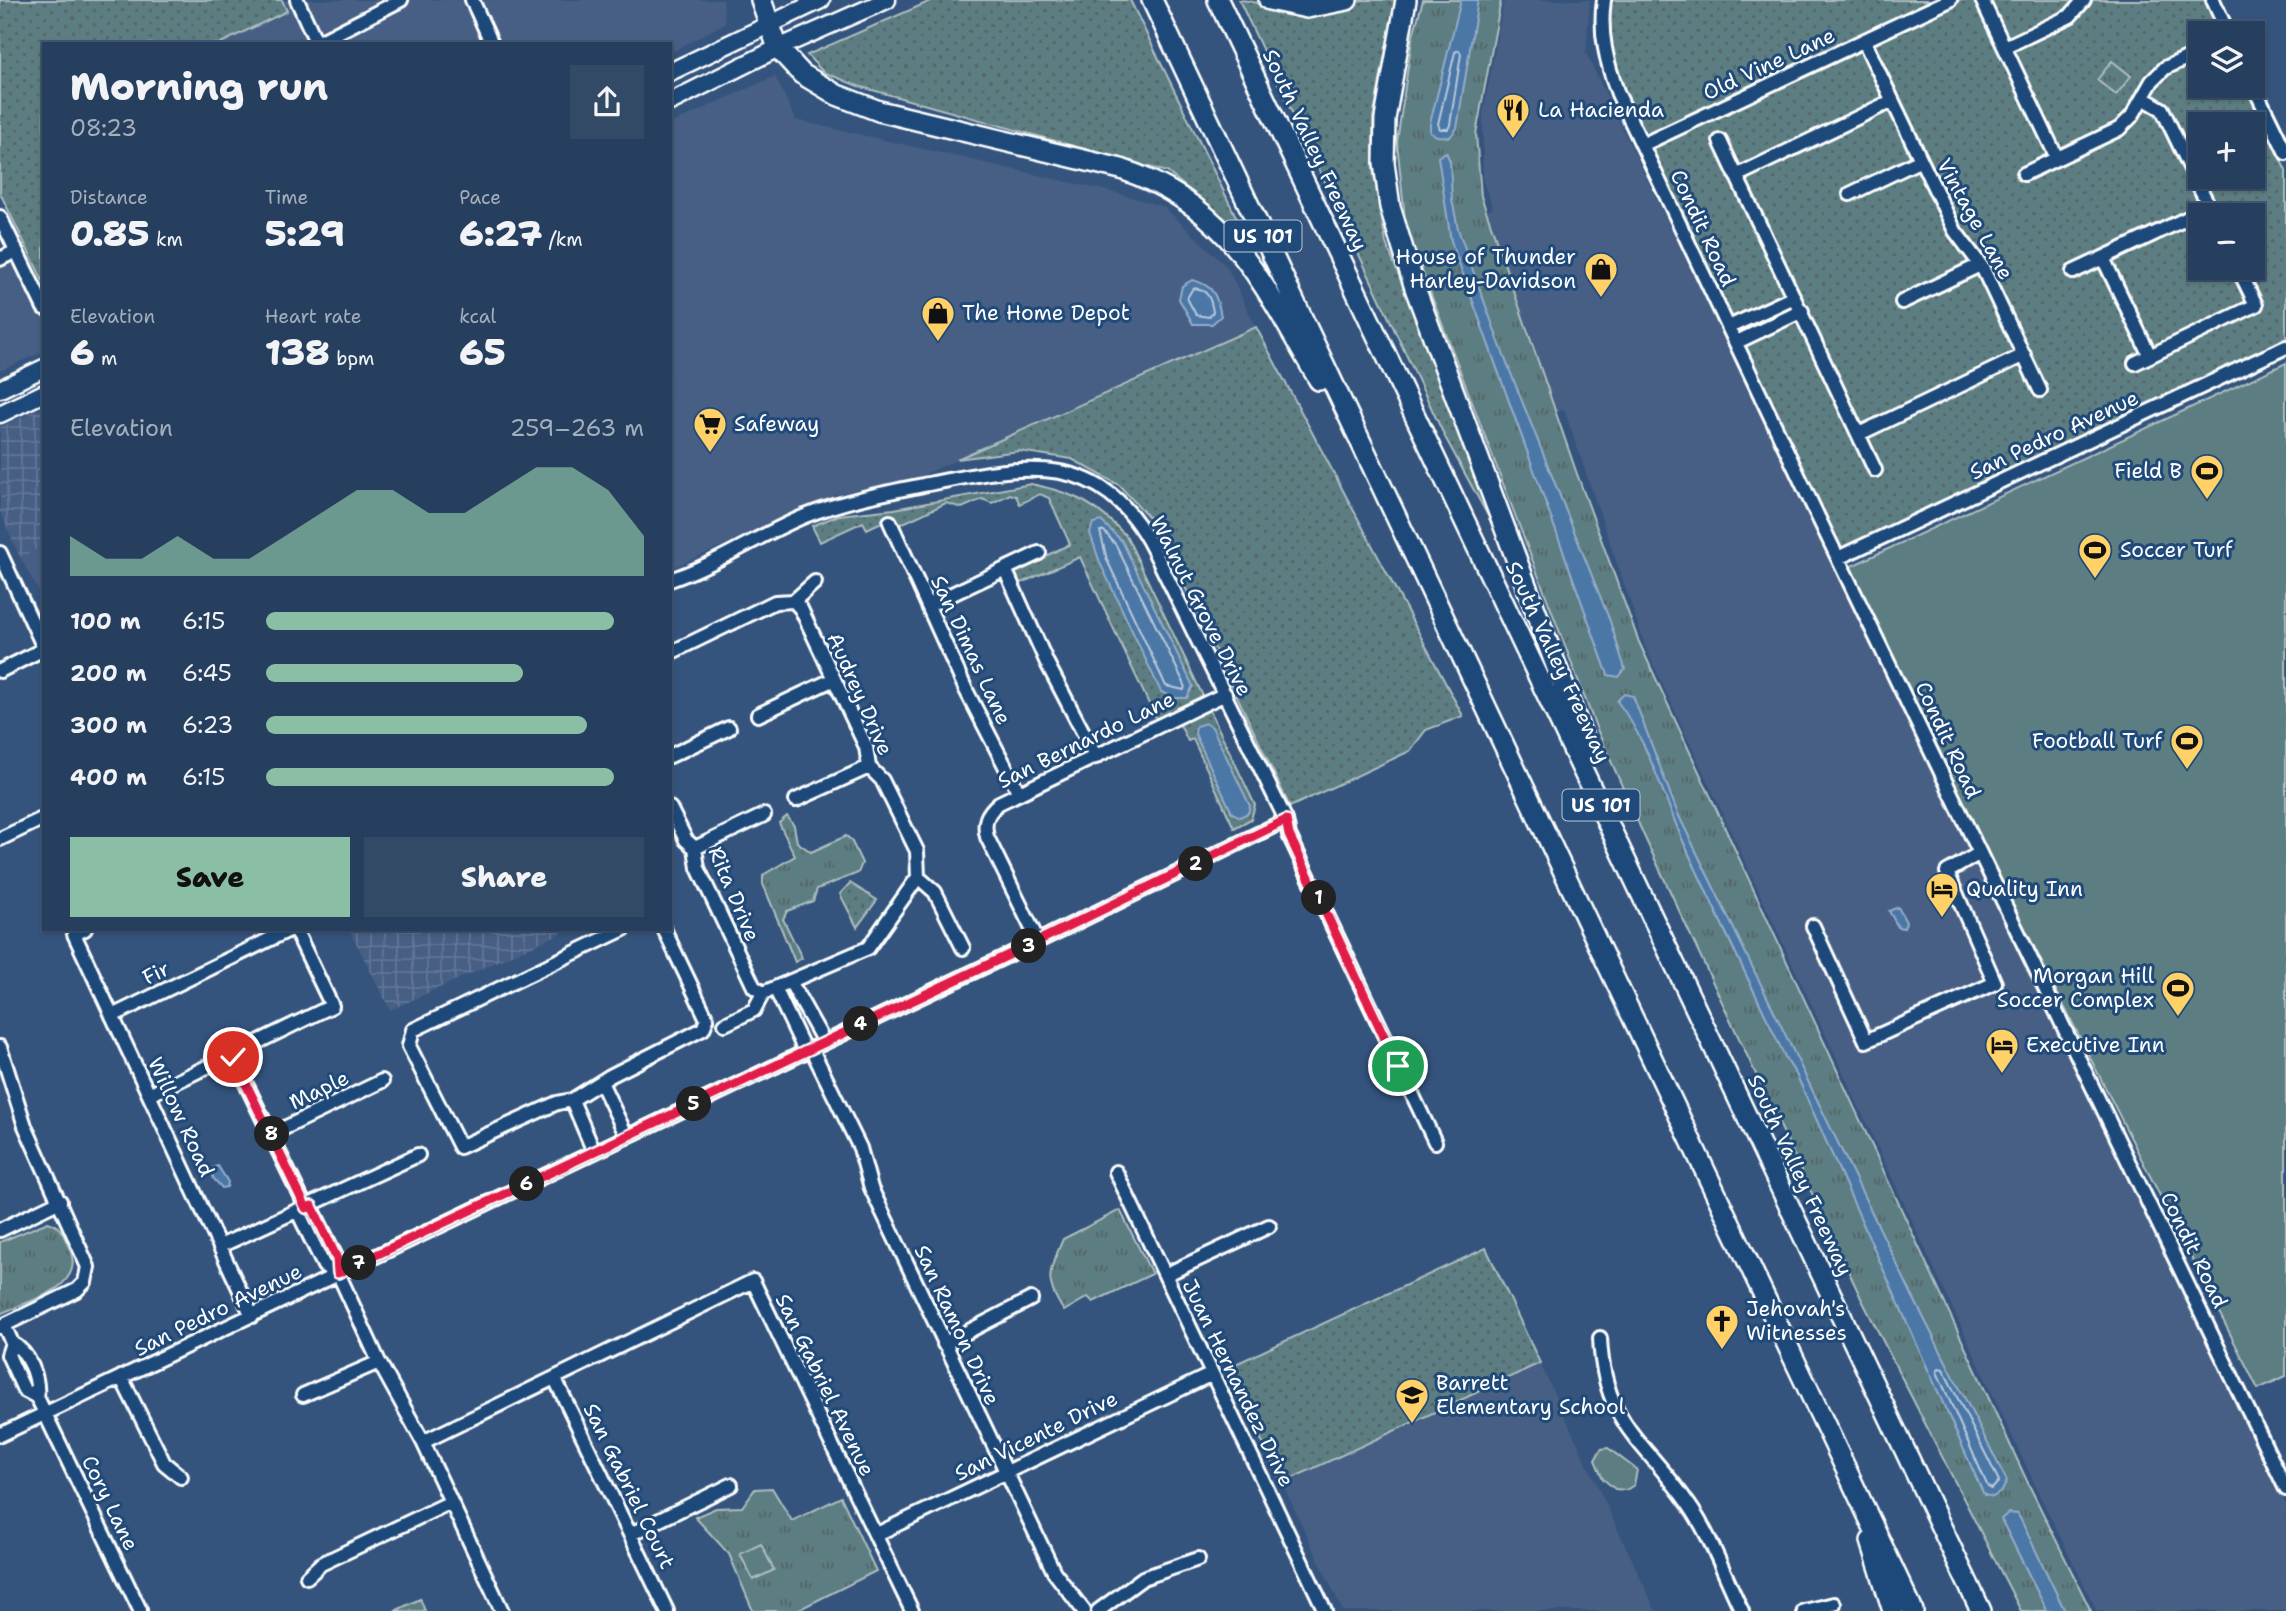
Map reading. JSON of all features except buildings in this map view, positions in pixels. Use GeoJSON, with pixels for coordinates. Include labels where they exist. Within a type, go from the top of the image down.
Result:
{"type":"FeatureCollection","features":[{"type":"Feature","properties":{"kind":"highway"},"geometry":{"type":"LineString","coordinates":[[761,0],[778,48],[802,74],[857,104],[1121,169],[1145,177],[1186,198],[1220,227],[1246,259],[1375,473]]}},
{"type":"Feature","properties":{"kind":"highway","name":"US 101"},"geometry":{"type":"LineString","coordinates":[[1152,0],[1913,1611]]}},
{"type":"Feature","properties":{"kind":"highway","name":"South Valley Freeway"},"geometry":{"type":"LineString","coordinates":[[1218,0],[1980,1611]]}},
{"type":"Feature","properties":{"kind":"highway"},"geometry":{"type":"LineString","coordinates":[[1269,0],[1295,8],[1307,8],[1347,0]]}},
{"type":"Feature","properties":{"kind":"highway"},"geometry":{"type":"LineString","coordinates":[[1406,0],[1385,119],[1384,163],[1390,207],[1415,288],[1582,735],[1587,776]]}},
{"type":"Feature","properties":{"kind":"highway"},"geometry":{"type":"LineString","coordinates":[[1861,1503],[1877,1569],[1893,1611]]}},
{"type":"Feature","properties":{"kind":"main road"},"geometry":{"type":"LineString","coordinates":[[672,71],[821,0]]}},
{"type":"Feature","properties":{"kind":"main road"},"geometry":{"type":"LineString","coordinates":[[672,101],[778,48],[887,0]]}},
{"type":"Feature","properties":{"kind":"main road"},"geometry":{"type":"LineString","coordinates":[[0,389],[42,369]]}},
{"type":"Feature","properties":{"kind":"main road"},"geometry":{"type":"LineString","coordinates":[[26,401],[27,394],[42,383]]}},
{"type":"Feature","properties":{"kind":"main road"},"geometry":{"type":"LineString","coordinates":[[0,414],[42,394]]}},
{"type":"Feature","properties":{"kind":"street"},"geometry":{"type":"LineString","coordinates":[[297,0],[317,42]]}},
{"type":"Feature","properties":{"kind":"street"},"geometry":{"type":"LineString","coordinates":[[319,42],[401,0]]}},
{"type":"Feature","properties":{"kind":"street"},"geometry":{"type":"LineString","coordinates":[[472,0],[491,42]]}},
{"type":"Feature","properties":{"kind":"street","name":"Condit Road"},"geometry":{"type":"LineString","coordinates":[[1604,0],[1602,34],[1609,69],[1642,145],[2286,1489]]}},
{"type":"Feature","properties":{"kind":"street","name":"Old Vine Lane"},"geometry":{"type":"LineString","coordinates":[[1642,145],[1950,0]]}},
{"type":"Feature","properties":{"kind":"street"},"geometry":{"type":"LineString","coordinates":[[1982,0],[2057,158]]}},
{"type":"Feature","properties":{"kind":"street"},"geometry":{"type":"LineString","coordinates":[[2005,47],[2070,16],[2084,0]]}},
{"type":"Feature","properties":{"kind":"street"},"geometry":{"type":"LineString","coordinates":[[2213,0],[2223,21]]}},
{"type":"Feature","properties":{"kind":"street","name":"Vintage Lane"},"geometry":{"type":"LineString","coordinates":[[1864,41],[1955,231],[1980,265],[2040,390]]}},
{"type":"Feature","properties":{"kind":"street"},"geometry":{"type":"LineString","coordinates":[[2024,174],[2119,128],[2132,116],[2152,80],[2165,68],[2188,57]]}},
{"type":"Feature","properties":{"kind":"street"},"geometry":{"type":"LineString","coordinates":[[2259,98],[2286,153]]}},
{"type":"Feature","properties":{"kind":"street"},"geometry":{"type":"LineString","coordinates":[[2143,99],[2162,109],[2207,203]]}},
{"type":"Feature","properties":{"kind":"street"},"geometry":{"type":"LineString","coordinates":[[1737,176],[1892,101]]}},
{"type":"Feature","properties":{"kind":"street"},"geometry":{"type":"LineString","coordinates":[[1720,141],[1875,470]]}},
{"type":"Feature","properties":{"kind":"street"},"geometry":{"type":"LineString","coordinates":[[1850,194],[1921,160]]}},
{"type":"Feature","properties":{"kind":"street"},"geometry":{"type":"LineString","coordinates":[[0,217],[42,304]]}},
{"type":"Feature","properties":{"kind":"street"},"geometry":{"type":"LineString","coordinates":[[2073,272],[2188,221]]}},
{"type":"Feature","properties":{"kind":"street"},"geometry":{"type":"LineString","coordinates":[[0,259],[16,251]]}},
{"type":"Feature","properties":{"kind":"street"},"geometry":{"type":"LineString","coordinates":[[2103,258],[2150,356]]}},
{"type":"Feature","properties":{"kind":"street"},"geometry":{"type":"LineString","coordinates":[[1902,302],[1980,265]]}},
{"type":"Feature","properties":{"kind":"street"},"geometry":{"type":"LineString","coordinates":[[2135,363],[2256,305],[2244,280]]}},
{"type":"Feature","properties":{"kind":"street"},"geometry":{"type":"LineString","coordinates":[[1729,327],[1794,297]]}},
{"type":"Feature","properties":{"kind":"street"},"geometry":{"type":"LineString","coordinates":[[1737,342],[1802,312]]}},
{"type":"Feature","properties":{"kind":"street","name":"San Pedro Avenue"},"geometry":{"type":"LineString","coordinates":[[1838,558],[2286,347]]}},
{"type":"Feature","properties":{"kind":"street"},"geometry":{"type":"LineString","coordinates":[[1859,434],[2024,355]]}},
{"type":"Feature","properties":{"kind":"street","name":"Walnut Grove Drive"},"geometry":{"type":"LineString","coordinates":[[672,579],[803,517],[858,498],[1012,469],[1059,471],[1101,488],[1133,516],[1144,531],[1286,820],[1289,835],[1435,1142]]}},
{"type":"Feature","properties":{"kind":"street","name":"San Dimas Lane"},"geometry":{"type":"LineString","coordinates":[[890,522],[967,690],[1019,793]]}},
{"type":"Feature","properties":{"kind":"street"},"geometry":{"type":"LineString","coordinates":[[0,553],[42,645]]}},
{"type":"Feature","properties":{"kind":"street"},"geometry":{"type":"LineString","coordinates":[[929,604],[1039,553]]}},
{"type":"Feature","properties":{"kind":"street"},"geometry":{"type":"LineString","coordinates":[[1005,569],[1047,663],[1096,757]]}},
{"type":"Feature","properties":{"kind":"street"},"geometry":{"type":"LineString","coordinates":[[672,652],[775,602],[794,601],[815,582]]}},
{"type":"Feature","properties":{"kind":"street","name":"Audrey Drive"},"geometry":{"type":"LineString","coordinates":[[794,601],[866,747],[869,767],[882,780],[917,851],[918,877]]}},
{"type":"Feature","properties":{"kind":"street"},"geometry":{"type":"LineString","coordinates":[[0,670],[42,650]]}},
{"type":"Feature","properties":{"kind":"street"},"geometry":{"type":"LineString","coordinates":[[758,715],[834,679]]}},
{"type":"Feature","properties":{"kind":"street","name":"San Bernardo Lane"},"geometry":{"type":"LineString","coordinates":[[1038,941],[987,837],[984,827],[989,812],[1019,793],[1225,694]]}},
{"type":"Feature","properties":{"kind":"street"},"geometry":{"type":"LineString","coordinates":[[672,755],[729,728]]}},
{"type":"Feature","properties":{"kind":"street"},"geometry":{"type":"LineString","coordinates":[[796,800],[869,767]]}},
{"type":"Feature","properties":{"kind":"street","name":"Rita Drive"},"geometry":{"type":"LineString","coordinates":[[672,812],[686,840],[695,848],[704,880],[754,987],[770,992]]}},
{"type":"Feature","properties":{"kind":"street"},"geometry":{"type":"LineString","coordinates":[[695,848],[764,815]]}},
{"type":"Feature","properties":{"kind":"street"},"geometry":{"type":"LineString","coordinates":[[0,839],[42,819]]}},
{"type":"Feature","properties":{"kind":"street","name":"San Pedro Avenue"},"geometry":{"type":"LineString","coordinates":[[0,1435],[1038,941],[1286,820]]}},
{"type":"Feature","properties":{"kind":"street"},"geometry":{"type":"LineString","coordinates":[[1813,926],[1866,1041],[1995,983],[1947,872],[1980,853]]}},
{"type":"Feature","properties":{"kind":"street"},"geometry":{"type":"LineString","coordinates":[[725,1024],[754,1010],[770,992],[868,948],[918,877],[935,892],[963,948]]}},
{"type":"Feature","properties":{"kind":"street","name":"Fir"},"geometry":{"type":"LineString","coordinates":[[112,1016],[289,931]]}},
{"type":"Feature","properties":{"kind":"street"},"geometry":{"type":"LineString","coordinates":[[149,1095],[233,1057],[332,1006],[294,931]]}},
{"type":"Feature","properties":{"kind":"street"},"geometry":{"type":"LineString","coordinates":[[621,931],[413,1030],[409,1046],[460,1147],[557,1103],[572,1100],[703,1029],[707,1019],[665,931]]}},
{"type":"Feature","properties":{"kind":"street","name":"Willow Road"},"geometry":{"type":"LineString","coordinates":[[80,932],[112,1016],[252,1316]]}},
{"type":"Feature","properties":{"kind":"street"},"geometry":{"type":"LineString","coordinates":[[791,983],[824,1042]]}},
{"type":"Feature","properties":{"kind":"street","name":"San Ramon Drive"},"geometry":{"type":"LineString","coordinates":[[770,992],[808,1050],[859,1148],[871,1188],[1054,1572],[1084,1611]]}},
{"type":"Feature","properties":{"kind":"street"},"geometry":{"type":"LineString","coordinates":[[787,1018],[795,1010],[806,1011]]}},
{"type":"Feature","properties":{"kind":"street"},"geometry":{"type":"LineString","coordinates":[[0,1047],[25,1126],[86,1256],[85,1282],[77,1290],[2,1326]]}},
{"type":"Feature","properties":{"kind":"street"},"geometry":{"type":"LineString","coordinates":[[233,1057],[305,1208],[337,1259],[338,1273],[379,1362],[422,1442],[502,1611]]}},
{"type":"Feature","properties":{"kind":"street","name":"Maple"},"geometry":{"type":"LineString","coordinates":[[272,1134],[382,1081]]}},
{"type":"Feature","properties":{"kind":"street"},"geometry":{"type":"LineString","coordinates":[[601,1082],[626,1137]]}},
{"type":"Feature","properties":{"kind":"street"},"geometry":{"type":"LineString","coordinates":[[572,1100],[594,1152]]}},
{"type":"Feature","properties":{"kind":"street"},"geometry":{"type":"LineString","coordinates":[[220,1246],[418,1155]]}},
{"type":"Feature","properties":{"kind":"street","name":"Juan Hernandez Drive"},"geometry":{"type":"LineString","coordinates":[[1116,1172],[1325,1611]]}},
{"type":"Feature","properties":{"kind":"street"},"geometry":{"type":"LineString","coordinates":[[0,1230],[60,1201]]}},
{"type":"Feature","properties":{"kind":"street"},"geometry":{"type":"LineString","coordinates":[[1164,1275],[1269,1226]]}},
{"type":"Feature","properties":{"kind":"street","name":"San Gabriel Avenue"},"geometry":{"type":"LineString","coordinates":[[422,1442],[753,1281],[912,1611]]}},
{"type":"Feature","properties":{"kind":"street"},"geometry":{"type":"LineString","coordinates":[[944,1344],[1031,1300]]}},
{"type":"Feature","properties":{"kind":"street","name":"Cory Lane"},"geometry":{"type":"LineString","coordinates":[[2,1326],[12,1343],[8,1355],[24,1390],[37,1397],[140,1610]]}},
{"type":"Feature","properties":{"kind":"street"},"geometry":{"type":"LineString","coordinates":[[1600,1338],[1607,1393],[1627,1429],[1690,1506],[1742,1611]]}},
{"type":"Feature","properties":{"kind":"street"},"geometry":{"type":"LineString","coordinates":[[303,1395],[379,1362]]}},
{"type":"Feature","properties":{"kind":"street","name":"San Vicente Drive"},"geometry":{"type":"LineString","coordinates":[[877,1534],[1212,1374]]}},
{"type":"Feature","properties":{"kind":"street"},"geometry":{"type":"LineString","coordinates":[[121,1377],[164,1464],[181,1478]]}},
{"type":"Feature","properties":{"kind":"street","name":"San Gabriel Court"},"geometry":{"type":"LineString","coordinates":[[555,1379],[667,1611]]}},
{"type":"Feature","properties":{"kind":"street"},"geometry":{"type":"LineString","coordinates":[[631,1534],[731,1485]]}},
{"type":"Feature","properties":{"kind":"street"},"geometry":{"type":"LineString","coordinates":[[307,1577],[320,1564],[451,1502]]}},
{"type":"Feature","properties":{"kind":"street"},"geometry":{"type":"LineString","coordinates":[[1098,1611],[1143,1578],[1198,1559]]}},
{"type":"Feature","properties":{"kind":"street"},"geometry":{"type":"LineString","coordinates":[[1804,1611],[1834,1604]]}},
{"type":"Feature","properties":{"kind":"shaded area"},"geometry":{"type":"Polygon","coordinates":[[[282,0],[723,0],[725,23],[672,52],[672,42],[223,42],[287,11],[282,0]]]}},
{"type":"Feature","properties":{"kind":"shaded area"},"geometry":{"type":"Polygon","coordinates":[[[1504,0],[1590,0],[1586,53],[2286,1504],[2286,1611],[2097,1611],[2040,1496],[1647,651],[1564,409],[1549,415],[1479,215],[1493,208],[1483,182],[1483,114],[1504,0]]]}},
{"type":"Feature","properties":{"kind":"shaded area"},"geometry":{"type":"Polygon","coordinates":[[[775,76],[796,120],[1121,194],[1164,207],[1227,267],[1256,327],[916,478],[837,494],[672,568],[672,123],[775,76]]]}},
{"type":"Feature","properties":{"kind":"shaded area"},"geometry":{"type":"Polygon","coordinates":[[[29,254],[42,279],[42,352],[0,371],[0,268],[29,254]]]}},
{"type":"Feature","properties":{"kind":"shaded area"},"geometry":{"type":"Polygon","coordinates":[[[42,408],[42,547],[20,557],[0,512],[0,427],[42,408]]]}},
{"type":"Feature","properties":{"kind":"shaded area"},"geometry":{"type":"Polygon","coordinates":[[[42,547],[42,597],[20,557],[42,547]]]}},
{"type":"Feature","properties":{"kind":"shaded area"},"geometry":{"type":"Polygon","coordinates":[[[350,931],[566,931],[390,1010],[350,931]]]}},
{"type":"Feature","properties":{"kind":"shaded area","name":"Barrett Elementary School"},"geometry":{"type":"Polygon","coordinates":[[[1486,1248],[1656,1611],[1343,1611],[1227,1368],[1486,1248]]]}},
{"type":"Feature","properties":{"kind":"green space"},"geometry":{"type":"Polygon","coordinates":[[[0,0],[282,0],[287,11],[223,42],[42,42],[42,279],[0,193],[0,0]]]}},
{"type":"Feature","properties":{"kind":"green space"},"geometry":{"type":"Polygon","coordinates":[[[933,0],[1130,0],[1245,235],[1167,172],[858,86],[823,72],[807,55],[933,0]]]}},
{"type":"Feature","properties":{"kind":"green space"},"geometry":{"type":"Polygon","coordinates":[[[1239,0],[1292,15],[1312,17],[1332,13],[1362,0],[1395,0],[1373,118],[1373,170],[1386,243],[1497,525],[1494,527],[1445,437],[1239,0]]]}},
{"type":"Feature","properties":{"kind":"green space"},"geometry":{"type":"Polygon","coordinates":[[[1423,0],[1501,0],[1476,134],[1481,196],[1577,474],[1639,642],[2027,1481],[2091,1611],[2021,1611],[1861,1298],[1645,838],[1596,727],[1406,229],[1397,142],[1412,39],[1423,0]]]}},
{"type":"Feature","properties":{"kind":"green space"},"geometry":{"type":"Polygon","coordinates":[[[1609,0],[2206,0],[2216,21],[2188,21],[2188,98],[2252,98],[2258,112],[2188,112],[2188,189],[2265,189],[2265,126],[2286,171],[2286,343],[1841,549],[1654,155],[1613,76],[1609,0]]]}},
{"type":"Feature","properties":{"kind":"green space"},"geometry":{"type":"Polygon","coordinates":[[[2112,61],[2131,76],[2116,95],[2097,80],[2112,61]]]}},
{"type":"Feature","properties":{"kind":"green space"},"geometry":{"type":"Polygon","coordinates":[[[1256,327],[1463,716],[1426,730],[1410,751],[1290,807],[1164,543],[1147,515],[1119,485],[1072,459],[1019,451],[957,459],[1256,327]]]}},
{"type":"Feature","properties":{"kind":"green space","name":"Morgan Hill Soccer Complex"},"geometry":{"type":"Polygon","coordinates":[[[2286,363],[2286,1376],[2258,1389],[1843,570],[2286,363]]]}},
{"type":"Feature","properties":{"kind":"green space"},"geometry":{"type":"Polygon","coordinates":[[[1031,484],[1060,491],[1095,508],[1127,537],[1255,805],[1251,819],[1234,828],[1193,739],[1188,741],[1174,713],[1157,721],[1080,557],[1019,584],[1014,572],[1070,544],[1049,498],[1040,494],[1020,504],[1016,496],[1010,494],[992,503],[982,499],[962,508],[946,503],[899,525],[894,516],[867,529],[863,522],[820,542],[812,526],[839,515],[894,509],[1031,484]]]}},
{"type":"Feature","properties":{"kind":"green space"},"geometry":{"type":"Polygon","coordinates":[[[787,816],[794,826],[797,842],[811,852],[846,836],[851,840],[862,863],[858,873],[817,889],[813,901],[787,911],[783,919],[802,958],[795,962],[763,884],[763,875],[795,856],[779,823],[787,816]]]}},
{"type":"Feature","properties":{"kind":"green space"},"geometry":{"type":"Polygon","coordinates":[[[850,883],[877,900],[857,927],[840,894],[850,883]]]}},
{"type":"Feature","properties":{"kind":"green space"},"geometry":{"type":"Polygon","coordinates":[[[1120,1210],[1152,1274],[1093,1302],[1088,1297],[1064,1311],[1053,1291],[1050,1275],[1063,1239],[1120,1210]]]}},
{"type":"Feature","properties":{"kind":"green space"},"geometry":{"type":"Polygon","coordinates":[[[48,1222],[58,1228],[68,1245],[73,1260],[71,1272],[54,1290],[0,1314],[0,1242],[48,1222]]]}},
{"type":"Feature","properties":{"kind":"green space"},"geometry":{"type":"Polygon","coordinates":[[[1486,1248],[1540,1363],[1282,1483],[1227,1368],[1486,1248]]]}},
{"type":"Feature","properties":{"kind":"green space"},"geometry":{"type":"Polygon","coordinates":[[[1608,1448],[1637,1470],[1634,1485],[1626,1490],[1615,1489],[1603,1479],[1595,1460],[1601,1449],[1608,1448]]]}},
{"type":"Feature","properties":{"kind":"green space"},"geometry":{"type":"Polygon","coordinates":[[[772,1488],[792,1521],[841,1497],[876,1571],[796,1611],[753,1611],[729,1554],[695,1517],[716,1508],[742,1507],[755,1489],[772,1488]]]}},
{"type":"Feature","properties":{"kind":"green space"},"geometry":{"type":"Polygon","coordinates":[[[761,1544],[774,1570],[753,1580],[740,1554],[761,1544]]]}},
{"type":"Feature","properties":{"kind":"green space"},"geometry":{"type":"Polygon","coordinates":[[[420,1599],[425,1611],[395,1611],[420,1599]]]}},
{"type":"Feature","properties":{"kind":"water"},"geometry":{"type":"Polygon","coordinates":[[[1461,0],[1478,0],[1457,128],[1450,137],[1437,136],[1430,132],[1430,123],[1461,0]]]}},
{"type":"Feature","properties":{"kind":"water"},"geometry":{"type":"Polygon","coordinates":[[[1446,152],[1450,161],[1452,199],[1458,229],[1504,356],[1610,621],[1625,669],[1619,677],[1608,675],[1451,241],[1438,157],[1446,152]]]}},
{"type":"Feature","properties":{"kind":"water"},"geometry":{"type":"Polygon","coordinates":[[[1192,280],[1210,288],[1216,297],[1221,316],[1212,324],[1193,324],[1179,299],[1182,286],[1192,280]]]}},
{"type":"Feature","properties":{"kind":"water"},"geometry":{"type":"Polygon","coordinates":[[[1101,521],[1122,541],[1193,686],[1187,698],[1176,698],[1161,692],[1100,563],[1090,533],[1093,523],[1101,521]]]}},
{"type":"Feature","properties":{"kind":"water"},"geometry":{"type":"Polygon","coordinates":[[[1624,694],[1633,696],[1678,814],[1913,1297],[2007,1481],[2002,1491],[1993,1497],[1984,1495],[1797,1076],[1786,1059],[1683,841],[1638,733],[1617,701],[1624,694]]]}},
{"type":"Feature","properties":{"kind":"water"},"geometry":{"type":"Polygon","coordinates":[[[1205,723],[1212,727],[1250,806],[1248,813],[1240,817],[1232,813],[1195,734],[1196,726],[1205,723]]]}},
{"type":"Feature","properties":{"kind":"water"},"geometry":{"type":"Polygon","coordinates":[[[1898,907],[1906,922],[1904,928],[1898,927],[1889,911],[1898,907]]]}},
{"type":"Feature","properties":{"kind":"water"},"geometry":{"type":"Polygon","coordinates":[[[218,1166],[228,1182],[227,1187],[222,1188],[213,1178],[212,1168],[218,1166]]]}},
{"type":"Feature","properties":{"kind":"water"},"geometry":{"type":"Polygon","coordinates":[[[2008,1513],[2018,1514],[2065,1611],[2047,1611],[2001,1519],[2008,1513]]]}},
{"type":"Feature","properties":{"kind":"place","name":"La Hacienda"},"geometry":{"type":"Point","coordinates":[1513,140]}},
{"type":"Feature","properties":{"kind":"place","name":"House of Thunder Harley-Davidson"},"geometry":{"type":"Point","coordinates":[1601,299]}},
{"type":"Feature","properties":{"kind":"place","name":"The Home Depot"},"geometry":{"type":"Point","coordinates":[938,343]}},
{"type":"Feature","properties":{"kind":"place","name":"Safeway"},"geometry":{"type":"Point","coordinates":[710,454]}},
{"type":"Feature","properties":{"kind":"place","name":"Field B"},"geometry":{"type":"Point","coordinates":[2207,501]}},
{"type":"Feature","properties":{"kind":"place","name":"Soccer Turf"},"geometry":{"type":"Point","coordinates":[2095,580]}},
{"type":"Feature","properties":{"kind":"place","name":"Football Turf"},"geometry":{"type":"Point","coordinates":[2187,771]}},
{"type":"Feature","properties":{"kind":"place","name":"Quality Inn"},"geometry":{"type":"Point","coordinates":[1942,919]}},
{"type":"Feature","properties":{"kind":"place","name":"Morgan Hill Soccer Complex"},"geometry":{"type":"Point","coordinates":[2178,1018]}},
{"type":"Feature","properties":{"kind":"place","name":"Executive Inn"},"geometry":{"type":"Point","coordinates":[2002,1075]}},
{"type":"Feature","properties":{"kind":"place","name":"Jehovah's Witnesses"},"geometry":{"type":"Point","coordinates":[1722,1351]}},
{"type":"Feature","properties":{"kind":"place","name":"Barrett Elementary School"},"geometry":{"type":"Point","coordinates":[1412,1425]}},
{"type":"Feature","properties":{"kind":"route"},"geometry":{"type":"LineString","coordinates":[[233,1057],[306,1208],[312,1206],[337,1259],[338,1273],[953,982],[1286,820],[1289,835],[1398,1066]]}}]}
